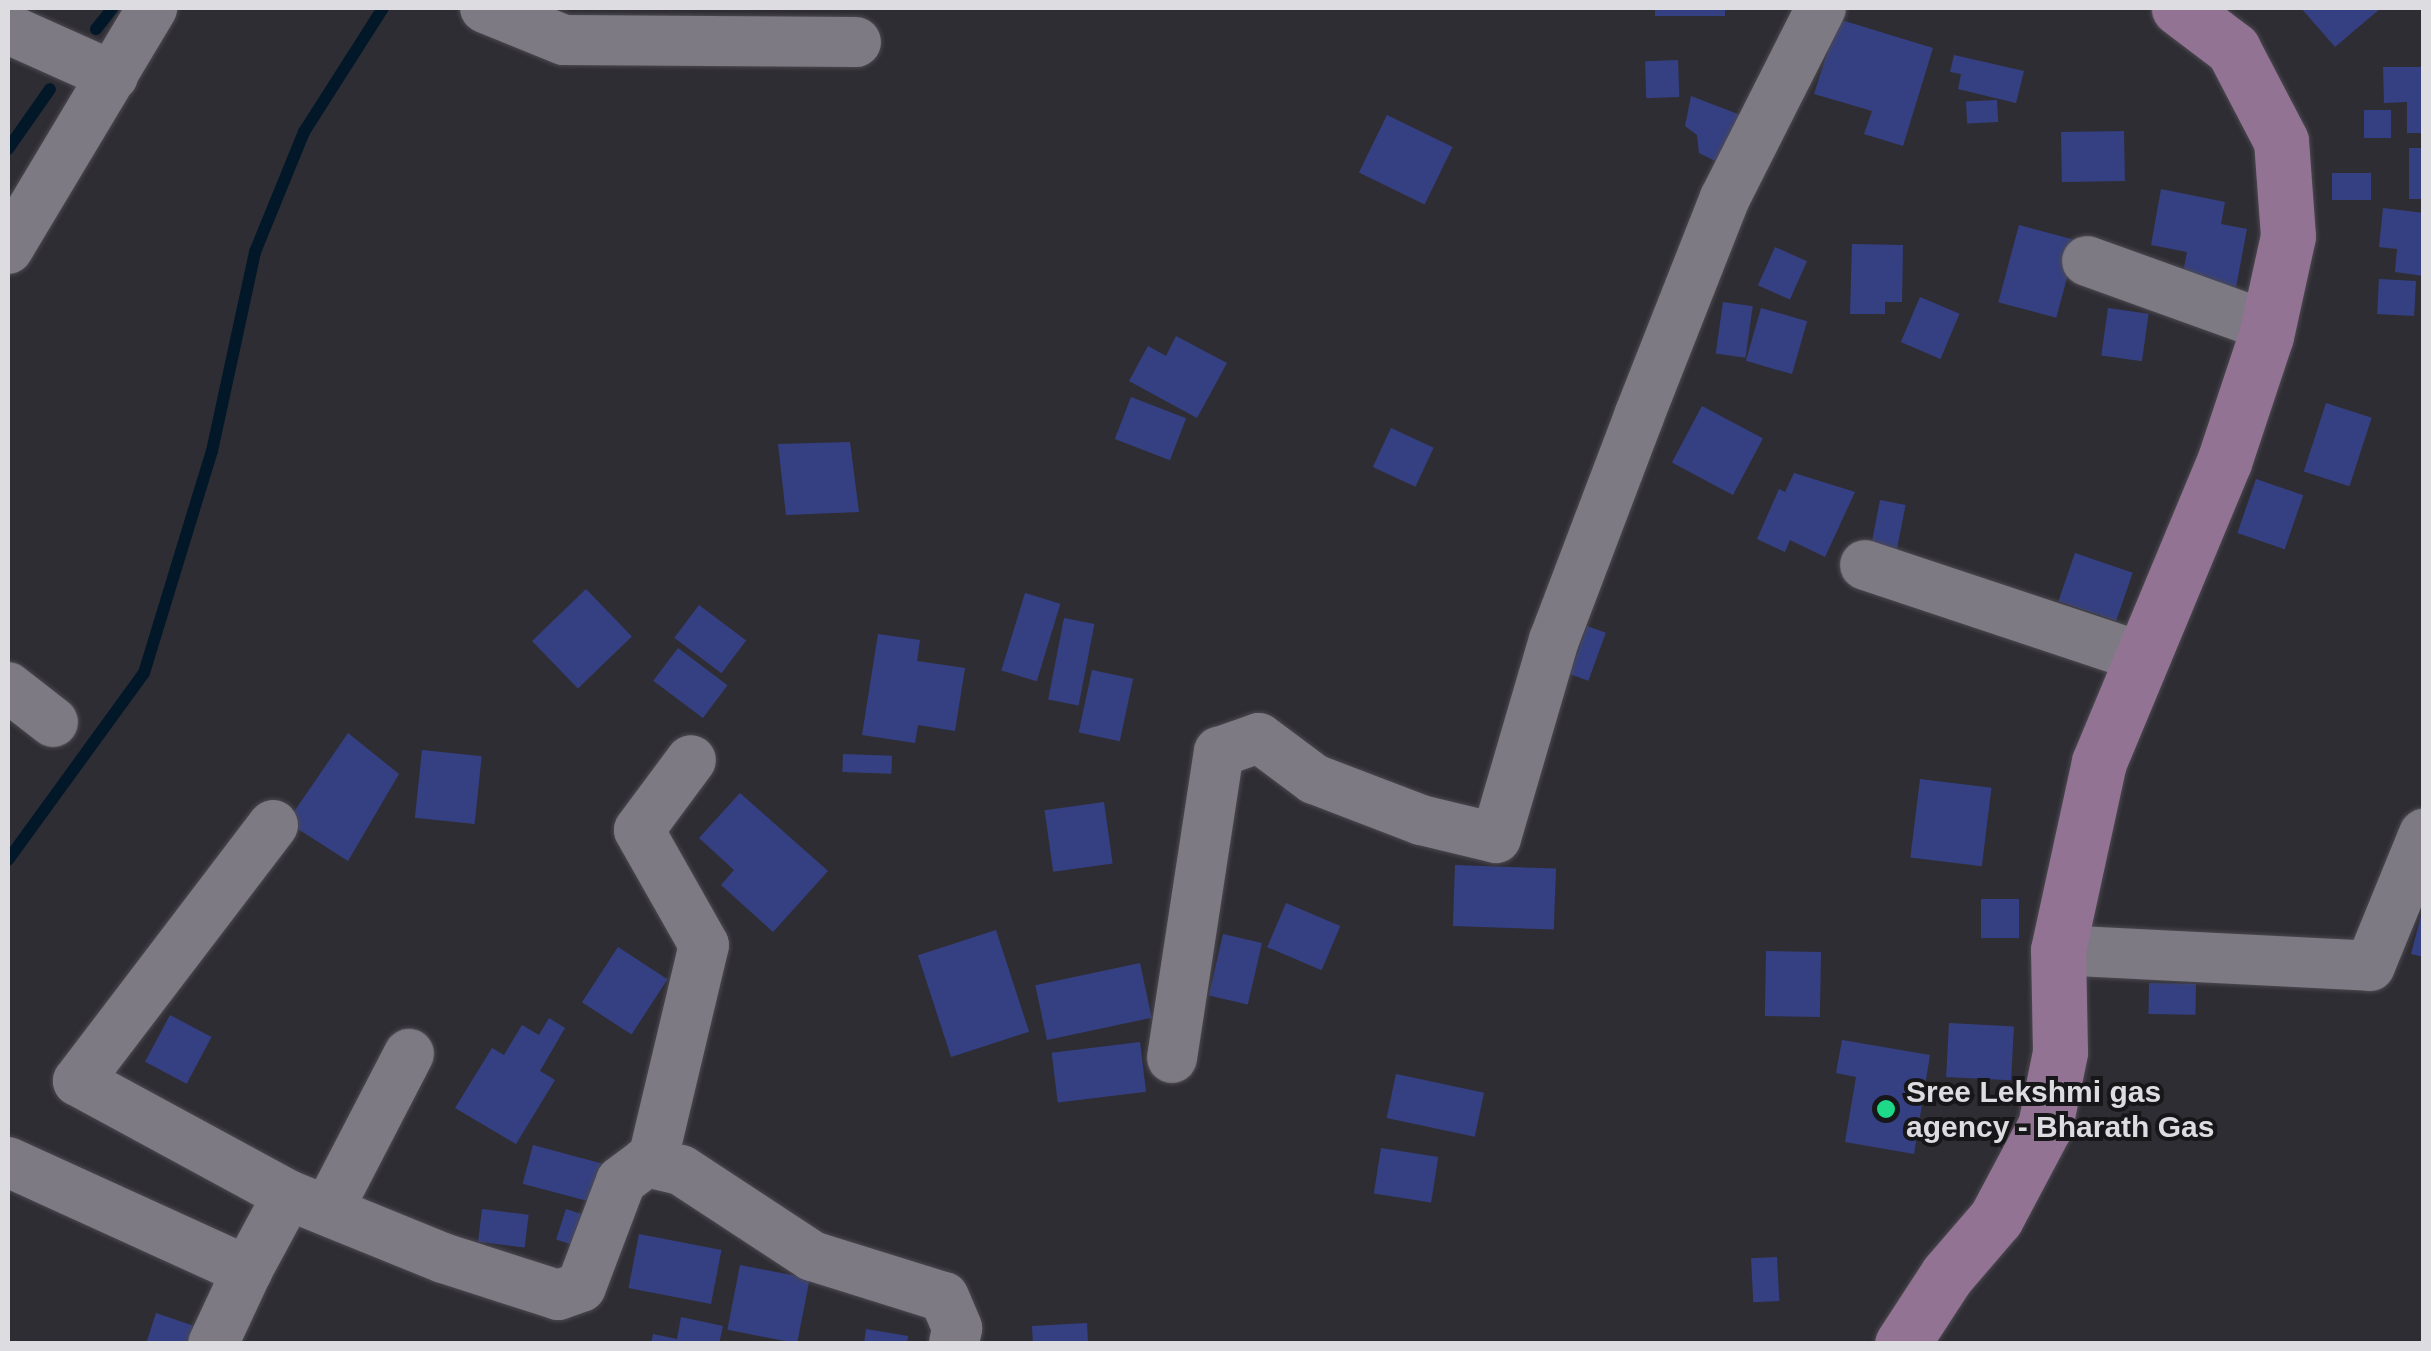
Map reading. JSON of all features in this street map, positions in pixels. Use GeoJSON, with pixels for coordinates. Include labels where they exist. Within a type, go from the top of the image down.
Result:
{"type":"FeatureCollection","features":[{"type":"Feature","properties":{"kind":"main road"},"geometry":{"type":"LineString","coordinates":[[1902,1344],[1947,1274],[1996,1218],[2045,1126],[2060,1052],[2058,950],[2099,762],[2224,462],[2268,326],[2288,236],[2281,141],[2233,49],[2179,8]]}},
{"type":"Feature","properties":{"kind":"street"},"geometry":{"type":"LineString","coordinates":[[8,250],[152,8]]}},
{"type":"Feature","properties":{"kind":"street"},"geometry":{"type":"LineString","coordinates":[[484,8],[564,40],[856,42]]}},
{"type":"Feature","properties":{"kind":"street"},"geometry":{"type":"LineString","coordinates":[[1172,1058],[1219,752],[1259,738],[1314,779],[1422,820],[1496,838],[1554,640],[1639,416],[1725,198],[1822,8]]}},
{"type":"Feature","properties":{"kind":"street"},"geometry":{"type":"LineString","coordinates":[[8,29],[113,76]]}},
{"type":"Feature","properties":{"kind":"street"},"geometry":{"type":"LineString","coordinates":[[2087,260],[2268,326]]}},
{"type":"Feature","properties":{"kind":"street"},"geometry":{"type":"LineString","coordinates":[[1865,564],[2144,658]]}},
{"type":"Feature","properties":{"kind":"street"},"geometry":{"type":"LineString","coordinates":[[8,687],[53,722]]}},
{"type":"Feature","properties":{"kind":"street"},"geometry":{"type":"LineString","coordinates":[[652,1163],[704,945],[638,830],[691,760]]}},
{"type":"Feature","properties":{"kind":"street"},"geometry":{"type":"LineString","coordinates":[[273,825],[78,1080],[308,1202],[443,1258],[558,1295],[581,1286],[621,1181],[652,1163],[681,1170],[812,1256],[944,1297],[956,1328],[954,1344]]}},
{"type":"Feature","properties":{"kind":"street"},"geometry":{"type":"LineString","coordinates":[[2058,950],[2370,966],[2424,834]]}},
{"type":"Feature","properties":{"kind":"street"},"geometry":{"type":"LineString","coordinates":[[213,1344],[246,1270],[308,1202],[410,1054]]}},
{"type":"Feature","properties":{"kind":"street"},"geometry":{"type":"LineString","coordinates":[[8,1162],[246,1270]]}},
{"type":"Feature","properties":{"kind":"building"},"geometry":{"type":"Polygon","coordinates":[[[1655,8],[1725,8],[1725,16],[1655,16],[1655,8]]]}},
{"type":"Feature","properties":{"kind":"building"},"geometry":{"type":"Polygon","coordinates":[[[2301,8],[2381,8],[2335,47],[2301,8]]]}},
{"type":"Feature","properties":{"kind":"building"},"geometry":{"type":"Polygon","coordinates":[[[1838,19],[1933,48],[1903,146],[1864,134],[1872,111],[1814,94],[1838,19]]]}},
{"type":"Feature","properties":{"kind":"building"},"geometry":{"type":"Polygon","coordinates":[[[1954,55],[2024,71],[2016,103],[1958,89],[1961,74],[1950,72],[1954,55]]]}},
{"type":"Feature","properties":{"kind":"building"},"geometry":{"type":"Polygon","coordinates":[[[1678,60],[1679,97],[1646,98],[1645,61],[1678,60]]]}},
{"type":"Feature","properties":{"kind":"building"},"geometry":{"type":"Polygon","coordinates":[[[2383,67],[2424,67],[2424,133],[2407,133],[2407,102],[2384,103],[2383,67]]]}},
{"type":"Feature","properties":{"kind":"building"},"geometry":{"type":"Polygon","coordinates":[[[1691,96],[1748,118],[1723,165],[1699,153],[1697,135],[1685,126],[1691,96]]]}},
{"type":"Feature","properties":{"kind":"building"},"geometry":{"type":"Polygon","coordinates":[[[1997,100],[1998,122],[1967,124],[1966,102],[1997,100]]]}},
{"type":"Feature","properties":{"kind":"building"},"geometry":{"type":"Polygon","coordinates":[[[2364,110],[2391,110],[2391,138],[2364,138],[2364,110]]]}},
{"type":"Feature","properties":{"kind":"building"},"geometry":{"type":"Polygon","coordinates":[[[1387,115],[1453,147],[1425,205],[1359,173],[1387,115]]]}},
{"type":"Feature","properties":{"kind":"building"},"geometry":{"type":"Polygon","coordinates":[[[2124,131],[2125,181],[2062,182],[2061,132],[2124,131]]]}},
{"type":"Feature","properties":{"kind":"building"},"geometry":{"type":"Polygon","coordinates":[[[2409,148],[2424,148],[2424,199],[2409,199],[2409,148]]]}},
{"type":"Feature","properties":{"kind":"building"},"geometry":{"type":"Polygon","coordinates":[[[2332,173],[2371,173],[2371,200],[2332,200],[2332,173]]]}},
{"type":"Feature","properties":{"kind":"building"},"geometry":{"type":"Polygon","coordinates":[[[2161,189],[2225,202],[2221,224],[2247,229],[2234,298],[2180,288],[2187,252],[2151,245],[2161,189]]]}},
{"type":"Feature","properties":{"kind":"building"},"geometry":{"type":"Polygon","coordinates":[[[2383,208],[2424,213],[2424,276],[2395,272],[2397,249],[2379,247],[2383,208]]]}},
{"type":"Feature","properties":{"kind":"building"},"geometry":{"type":"Polygon","coordinates":[[[2019,225],[2077,241],[2056,318],[1998,302],[2019,225]]]}},
{"type":"Feature","properties":{"kind":"building"},"geometry":{"type":"Polygon","coordinates":[[[1852,244],[1903,245],[1902,302],[1885,302],[1885,314],[1850,314],[1852,244]]]}},
{"type":"Feature","properties":{"kind":"building"},"geometry":{"type":"Polygon","coordinates":[[[1775,247],[1807,261],[1790,300],[1758,285],[1775,247]]]}},
{"type":"Feature","properties":{"kind":"building"},"geometry":{"type":"Polygon","coordinates":[[[2379,279],[2416,281],[2414,316],[2377,314],[2379,279]]]}},
{"type":"Feature","properties":{"kind":"building"},"geometry":{"type":"Polygon","coordinates":[[[1920,297],[1960,314],[1940,359],[1901,342],[1920,297]]]}},
{"type":"Feature","properties":{"kind":"building"},"geometry":{"type":"Polygon","coordinates":[[[1723,302],[1753,306],[1745,358],[1716,353],[1723,302]]]}},
{"type":"Feature","properties":{"kind":"building"},"geometry":{"type":"Polygon","coordinates":[[[1761,308],[1807,321],[1792,374],[1746,361],[1761,308]]]}},
{"type":"Feature","properties":{"kind":"building"},"geometry":{"type":"Polygon","coordinates":[[[2108,308],[2149,314],[2142,361],[2101,356],[2108,308]]]}},
{"type":"Feature","properties":{"kind":"building"},"geometry":{"type":"Polygon","coordinates":[[[1176,336],[1227,363],[1197,418],[1129,381],[1148,346],[1166,356],[1176,336]]]}},
{"type":"Feature","properties":{"kind":"building"},"geometry":{"type":"Polygon","coordinates":[[[1131,397],[1186,418],[1170,460],[1115,439],[1131,397]]]}},
{"type":"Feature","properties":{"kind":"building"},"geometry":{"type":"Polygon","coordinates":[[[2326,403],[2372,418],[2349,486],[2304,471],[2326,403]]]}},
{"type":"Feature","properties":{"kind":"building"},"geometry":{"type":"Polygon","coordinates":[[[1702,406],[1763,438],[1733,495],[1672,463],[1702,406]]]}},
{"type":"Feature","properties":{"kind":"building"},"geometry":{"type":"Polygon","coordinates":[[[1391,428],[1434,448],[1415,487],[1373,467],[1391,428]]]}},
{"type":"Feature","properties":{"kind":"building"},"geometry":{"type":"Polygon","coordinates":[[[850,442],[859,512],[786,515],[778,444],[850,442]]]}},
{"type":"Feature","properties":{"kind":"building"},"geometry":{"type":"Polygon","coordinates":[[[1794,473],[1855,492],[1825,557],[1790,540],[1785,552],[1757,539],[1779,489],[1785,492],[1794,473]]]}},
{"type":"Feature","properties":{"kind":"building"},"geometry":{"type":"Polygon","coordinates":[[[2256,479],[2303,495],[2285,549],[2237,533],[2256,479]]]}},
{"type":"Feature","properties":{"kind":"building"},"geometry":{"type":"Polygon","coordinates":[[[1880,500],[1906,505],[1894,564],[1869,559],[1880,500]]]}},
{"type":"Feature","properties":{"kind":"building"},"geometry":{"type":"Polygon","coordinates":[[[2075,553],[2133,573],[2116,621],[2058,601],[2075,553]]]}},
{"type":"Feature","properties":{"kind":"building"},"geometry":{"type":"Polygon","coordinates":[[[586,589],[632,636],[578,689],[532,641],[586,589]]]}},
{"type":"Feature","properties":{"kind":"building"},"geometry":{"type":"Polygon","coordinates":[[[1025,593],[1060,604],[1037,681],[1001,670],[1025,593]]]}},
{"type":"Feature","properties":{"kind":"building"},"geometry":{"type":"Polygon","coordinates":[[[699,605],[746,641],[721,673],[674,638],[699,605]]]}},
{"type":"Feature","properties":{"kind":"building"},"geometry":{"type":"Polygon","coordinates":[[[1064,618],[1094,624],[1079,705],[1048,699],[1064,618]]]}},
{"type":"Feature","properties":{"kind":"building"},"geometry":{"type":"Polygon","coordinates":[[[1587,626],[1606,633],[1588,681],[1570,674],[1587,626]]]}},
{"type":"Feature","properties":{"kind":"building"},"geometry":{"type":"Polygon","coordinates":[[[878,634],[920,640],[917,661],[965,668],[955,731],[918,725],[915,743],[862,735],[878,634]]]}},
{"type":"Feature","properties":{"kind":"building"},"geometry":{"type":"Polygon","coordinates":[[[678,648],[728,685],[703,718],[653,681],[678,648]]]}},
{"type":"Feature","properties":{"kind":"building"},"geometry":{"type":"Polygon","coordinates":[[[1092,670],[1133,679],[1120,741],[1079,733],[1092,670]]]}},
{"type":"Feature","properties":{"kind":"building"},"geometry":{"type":"Polygon","coordinates":[[[348,733],[399,774],[348,861],[287,822],[348,733]]]}},
{"type":"Feature","properties":{"kind":"building"},"geometry":{"type":"Polygon","coordinates":[[[422,750],[482,756],[475,824],[415,818],[422,750]]]}},
{"type":"Feature","properties":{"kind":"building"},"geometry":{"type":"Polygon","coordinates":[[[843,754],[892,756],[891,774],[842,772],[843,754]]]}},
{"type":"Feature","properties":{"kind":"building"},"geometry":{"type":"Polygon","coordinates":[[[1920,779],[1991,788],[1982,866],[1910,857],[1920,779]]]}},
{"type":"Feature","properties":{"kind":"building"},"geometry":{"type":"Polygon","coordinates":[[[740,793],[828,871],[773,932],[721,885],[734,870],[699,838],[740,793]]]}},
{"type":"Feature","properties":{"kind":"building"},"geometry":{"type":"Polygon","coordinates":[[[1104,802],[1113,863],[1053,872],[1045,810],[1104,802]]]}},
{"type":"Feature","properties":{"kind":"building"},"geometry":{"type":"Polygon","coordinates":[[[1455,865],[1556,869],[1554,929],[1453,926],[1455,865]]]}},
{"type":"Feature","properties":{"kind":"building"},"geometry":{"type":"Polygon","coordinates":[[[1981,899],[2019,899],[2019,938],[1981,938],[1981,899]]]}},
{"type":"Feature","properties":{"kind":"building"},"geometry":{"type":"Polygon","coordinates":[[[1286,903],[1340,926],[1322,970],[1267,947],[1286,903]]]}},
{"type":"Feature","properties":{"kind":"building"},"geometry":{"type":"Polygon","coordinates":[[[2424,913],[2424,957],[2411,954],[2424,913]]]}},
{"type":"Feature","properties":{"kind":"building"},"geometry":{"type":"Polygon","coordinates":[[[996,930],[1029,1032],[951,1057],[918,955],[996,930]]]}},
{"type":"Feature","properties":{"kind":"building"},"geometry":{"type":"Polygon","coordinates":[[[1223,934],[1262,943],[1248,1004],[1209,995],[1223,934]]]}},
{"type":"Feature","properties":{"kind":"building"},"geometry":{"type":"Polygon","coordinates":[[[618,947],[667,979],[632,1034],[582,1002],[618,947]]]}},
{"type":"Feature","properties":{"kind":"building"},"geometry":{"type":"Polygon","coordinates":[[[1766,951],[1821,952],[1820,1017],[1765,1016],[1766,951]]]}},
{"type":"Feature","properties":{"kind":"building"},"geometry":{"type":"Polygon","coordinates":[[[1140,963],[1152,1018],[1047,1040],[1035,985],[1140,963]]]}},
{"type":"Feature","properties":{"kind":"building"},"geometry":{"type":"Polygon","coordinates":[[[2149,983],[2196,984],[2195,1015],[2148,1014],[2149,983]]]}},
{"type":"Feature","properties":{"kind":"building"},"geometry":{"type":"Polygon","coordinates":[[[170,1015],[211,1037],[187,1084],[145,1062],[170,1015]]]}},
{"type":"Feature","properties":{"kind":"building"},"geometry":{"type":"Polygon","coordinates":[[[549,1018],[565,1028],[540,1071],[555,1080],[516,1144],[455,1108],[492,1048],[504,1055],[522,1025],[539,1035],[549,1018]]]}},
{"type":"Feature","properties":{"kind":"building"},"geometry":{"type":"Polygon","coordinates":[[[1949,1023],[2014,1026],[2011,1080],[1946,1077],[1949,1023]]]}},
{"type":"Feature","properties":{"kind":"building","name":"Sree Lekshmi gas agency - Bharath Gas"},"geometry":{"type":"Polygon","coordinates":[[[1842,1040],[1930,1055],[1914,1154],[1845,1142],[1856,1077],[1836,1073],[1842,1040]]]}},
{"type":"Feature","properties":{"kind":"building"},"geometry":{"type":"Polygon","coordinates":[[[1140,1042],[1146,1092],[1058,1102],[1052,1053],[1140,1042]]]}},
{"type":"Feature","properties":{"kind":"building"},"geometry":{"type":"Polygon","coordinates":[[[1396,1074],[1484,1093],[1475,1137],[1387,1118],[1396,1074]]]}},
{"type":"Feature","properties":{"kind":"building"},"geometry":{"type":"Polygon","coordinates":[[[533,1145],[603,1164],[592,1202],[523,1184],[533,1145]]]}},
{"type":"Feature","properties":{"kind":"building"},"geometry":{"type":"Polygon","coordinates":[[[1381,1148],[1438,1157],[1431,1203],[1374,1193],[1381,1148]]]}},
{"type":"Feature","properties":{"kind":"building"},"geometry":{"type":"Polygon","coordinates":[[[482,1209],[529,1215],[525,1247],[478,1242],[482,1209]]]}},
{"type":"Feature","properties":{"kind":"building"},"geometry":{"type":"Polygon","coordinates":[[[566,1209],[584,1215],[574,1245],[556,1239],[566,1209]]]}},
{"type":"Feature","properties":{"kind":"building"},"geometry":{"type":"Polygon","coordinates":[[[639,1234],[721,1250],[711,1304],[629,1288],[639,1234]]]}},
{"type":"Feature","properties":{"kind":"building"},"geometry":{"type":"Polygon","coordinates":[[[1777,1257],[1779,1301],[1753,1302],[1751,1258],[1777,1257]]]}},
{"type":"Feature","properties":{"kind":"building"},"geometry":{"type":"Polygon","coordinates":[[[740,1265],[810,1279],[797,1343],[727,1330],[740,1265]]]}},
{"type":"Feature","properties":{"kind":"building"},"geometry":{"type":"Polygon","coordinates":[[[156,1313],[200,1328],[195,1344],[146,1344],[156,1313]]]}},
{"type":"Feature","properties":{"kind":"building"},"geometry":{"type":"Polygon","coordinates":[[[681,1317],[723,1326],[719,1344],[651,1344],[653,1334],[677,1339],[681,1317]]]}},
{"type":"Feature","properties":{"kind":"building"},"geometry":{"type":"Polygon","coordinates":[[[1087,1323],[1088,1344],[1033,1344],[1032,1326],[1087,1323]]]}},
{"type":"Feature","properties":{"kind":"building"},"geometry":{"type":"Polygon","coordinates":[[[866,1329],[908,1336],[907,1344],[864,1344],[866,1329]]]}},
{"type":"Feature","properties":{"kind":"waterway"},"geometry":{"type":"LineString","coordinates":[[96,29],[113,8]]}},
{"type":"Feature","properties":{"kind":"waterway"},"geometry":{"type":"LineString","coordinates":[[8,860],[144,673],[212,451],[255,252],[304,132],[383,8]]}},
{"type":"Feature","properties":{"kind":"waterway"},"geometry":{"type":"LineString","coordinates":[[8,149],[50,89]]}},
{"type":"Feature","properties":{"kind":"place","name":"Sree Lekshmi gas agency - Bharath Gas"},"geometry":{"type":"Point","coordinates":[1886,1109]}}]}
